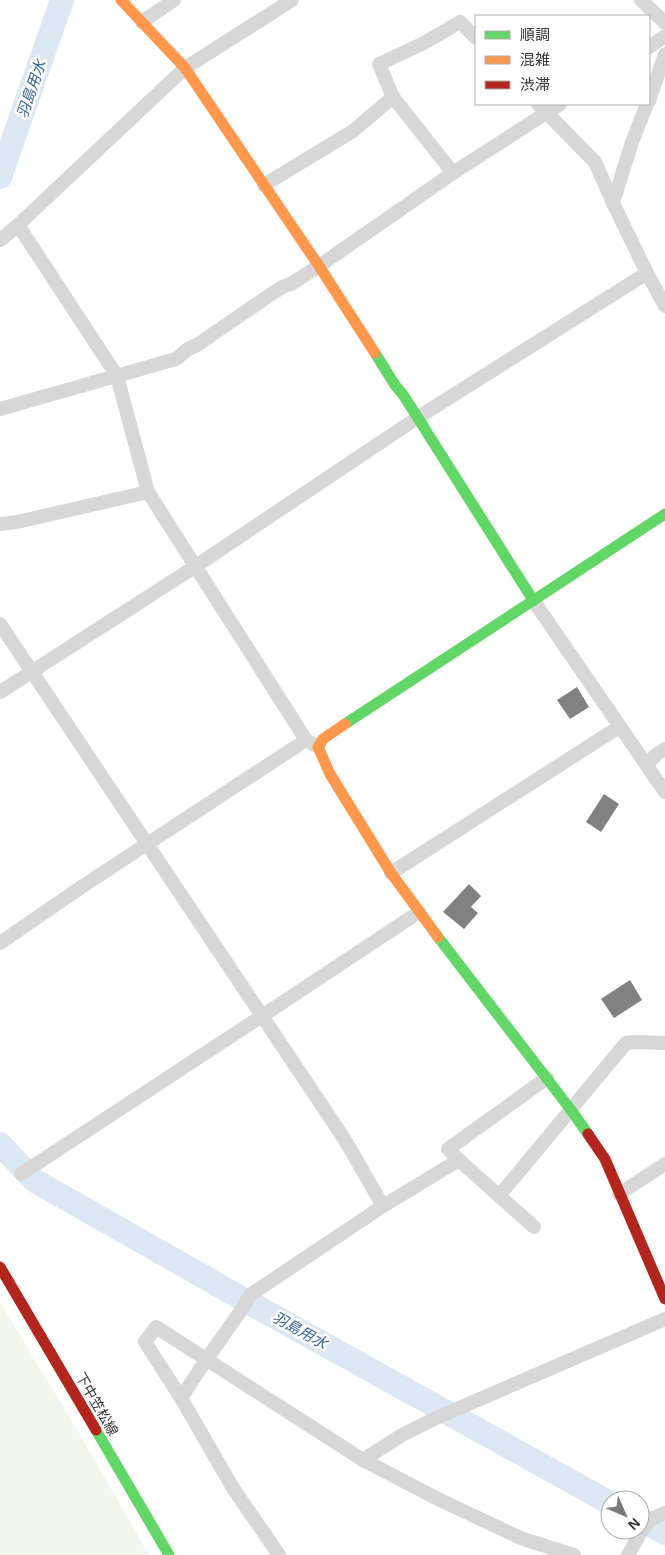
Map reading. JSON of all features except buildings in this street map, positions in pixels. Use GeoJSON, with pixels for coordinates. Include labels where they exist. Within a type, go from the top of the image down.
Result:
{"type":"FeatureCollection","features":[{"type":"Feature","properties":{"kind":"street"},"geometry":{"type":"LineString","coordinates":[[121,0],[185,68],[319,266],[533,600],[665,792]]}},
{"type":"Feature","properties":{"kind":"street"},"geometry":{"type":"LineString","coordinates":[[142,22],[174,0]]}},
{"type":"Feature","properties":{"kind":"street"},"geometry":{"type":"LineString","coordinates":[[0,240],[185,68],[292,0]]}},
{"type":"Feature","properties":{"kind":"street"},"geometry":{"type":"LineString","coordinates":[[641,0],[665,22]]}},
{"type":"Feature","properties":{"kind":"street"},"geometry":{"type":"LineString","coordinates":[[453,173],[393,97],[379,64],[424,43],[460,22],[475,37]]}},
{"type":"Feature","properties":{"kind":"street"},"geometry":{"type":"LineString","coordinates":[[650,46],[665,36]]}},
{"type":"Feature","properties":{"kind":"street"},"geometry":{"type":"LineString","coordinates":[[650,96],[665,54]]}},
{"type":"Feature","properties":{"kind":"street"},"geometry":{"type":"LineString","coordinates":[[264,185],[353,131],[393,97]]}},
{"type":"Feature","properties":{"kind":"street"},"geometry":{"type":"LineString","coordinates":[[0,409],[149,365],[176,359],[188,349],[197,345],[270,295],[319,266],[453,173],[542,108],[556,105]]}},
{"type":"Feature","properties":{"kind":"street"},"geometry":{"type":"LineString","coordinates":[[612,202],[647,105]]}},
{"type":"Feature","properties":{"kind":"street"},"geometry":{"type":"LineString","coordinates":[[542,108],[595,162],[612,202],[665,306]]}},
{"type":"Feature","properties":{"kind":"street"},"geometry":{"type":"LineString","coordinates":[[18,225],[117,376],[148,492],[312,743],[391,873],[571,1110],[605,1159],[665,1299]]}},
{"type":"Feature","properties":{"kind":"street"},"geometry":{"type":"LineString","coordinates":[[0,692],[196,566],[418,418],[647,273]]}},
{"type":"Feature","properties":{"kind":"street"},"geometry":{"type":"LineString","coordinates":[[0,524],[17,522],[148,492]]}},
{"type":"Feature","properties":{"kind":"street"},"geometry":{"type":"LineString","coordinates":[[0,942],[147,844],[312,743],[323,739],[665,514]]}},
{"type":"Feature","properties":{"kind":"street"},"geometry":{"type":"LineString","coordinates":[[0,624],[344,1140],[383,1206]]}},
{"type":"Feature","properties":{"kind":"street"},"geometry":{"type":"LineString","coordinates":[[391,873],[619,727]]}},
{"type":"Feature","properties":{"kind":"street"},"geometry":{"type":"LineString","coordinates":[[647,764],[665,749]]}},
{"type":"Feature","properties":{"kind":"street"},"geometry":{"type":"LineString","coordinates":[[21,1174],[419,912]]}},
{"type":"Feature","properties":{"kind":"street"},"geometry":{"type":"LineString","coordinates":[[499,1196],[626,1044],[634,1042],[665,1043]]}},
{"type":"Feature","properties":{"kind":"street"},"geometry":{"type":"LineString","coordinates":[[534,1227],[448,1149],[547,1078]]}},
{"type":"Feature","properties":{"kind":"street"},"geometry":{"type":"LineString","coordinates":[[181,1398],[250,1295],[383,1206],[459,1160]]}},
{"type":"Feature","properties":{"kind":"street"},"geometry":{"type":"LineString","coordinates":[[619,1194],[662,1170]]}},
{"type":"Feature","properties":{"kind":"street","name":"下中笠松線"},"geometry":{"type":"LineString","coordinates":[[0,1268],[169,1555]]}},
{"type":"Feature","properties":{"kind":"street"},"geometry":{"type":"LineString","coordinates":[[363,1460],[402,1435],[436,1418],[665,1319]]}},
{"type":"Feature","properties":{"kind":"street"},"geometry":{"type":"LineString","coordinates":[[279,1555],[233,1488],[181,1398],[145,1342],[156,1327],[363,1460],[440,1500],[523,1539],[574,1555]]}},
{"type":"Feature","properties":{"kind":"street"},"geometry":{"type":"LineString","coordinates":[[628,1555],[651,1519],[665,1513]]}},
{"type":"Feature","properties":{"kind":"shaded area"},"geometry":{"type":"Polygon","coordinates":[[[0,1302],[82,1438],[149,1555],[0,1555],[0,1302]]]}},
{"type":"Feature","properties":{"kind":"waterway","name":"羽島用水"},"geometry":{"type":"LineString","coordinates":[[0,177],[62,0]]}},
{"type":"Feature","properties":{"kind":"waterway","name":"羽島用水"},"geometry":{"type":"LineString","coordinates":[[0,1144],[35,1181],[600,1497]]}},
{"type":"Feature","properties":{"kind":"waterway","name":"羽島用水"},"geometry":{"type":"LineString","coordinates":[[650,1525],[665,1533]]}},
{"type":"Feature","properties":{"kind":"traffic: fast"},"geometry":{"type":"LineString","coordinates":[[375,353],[533,600]]}},
{"type":"Feature","properties":{"kind":"traffic: fast"},"geometry":{"type":"LineString","coordinates":[[345,724],[665,514]]}},
{"type":"Feature","properties":{"kind":"traffic: fast"},"geometry":{"type":"LineString","coordinates":[[438,937],[588,1134]]}},
{"type":"Feature","properties":{"kind":"traffic: fast"},"geometry":{"type":"LineString","coordinates":[[96,1430],[169,1555]]}},
{"type":"Feature","properties":{"kind":"traffic: slow"},"geometry":{"type":"LineString","coordinates":[[121,0],[185,68],[319,266],[375,353]]}},
{"type":"Feature","properties":{"kind":"traffic: slow"},"geometry":{"type":"LineString","coordinates":[[345,724],[323,739],[318,747],[330,774],[391,873],[438,937]]}},
{"type":"Feature","properties":{"kind":"traffic: jam"},"geometry":{"type":"LineString","coordinates":[[588,1134],[605,1159],[665,1299]]}},
{"type":"Feature","properties":{"kind":"traffic: jam"},"geometry":{"type":"LineString","coordinates":[[0,1267],[96,1430]]}}]}
